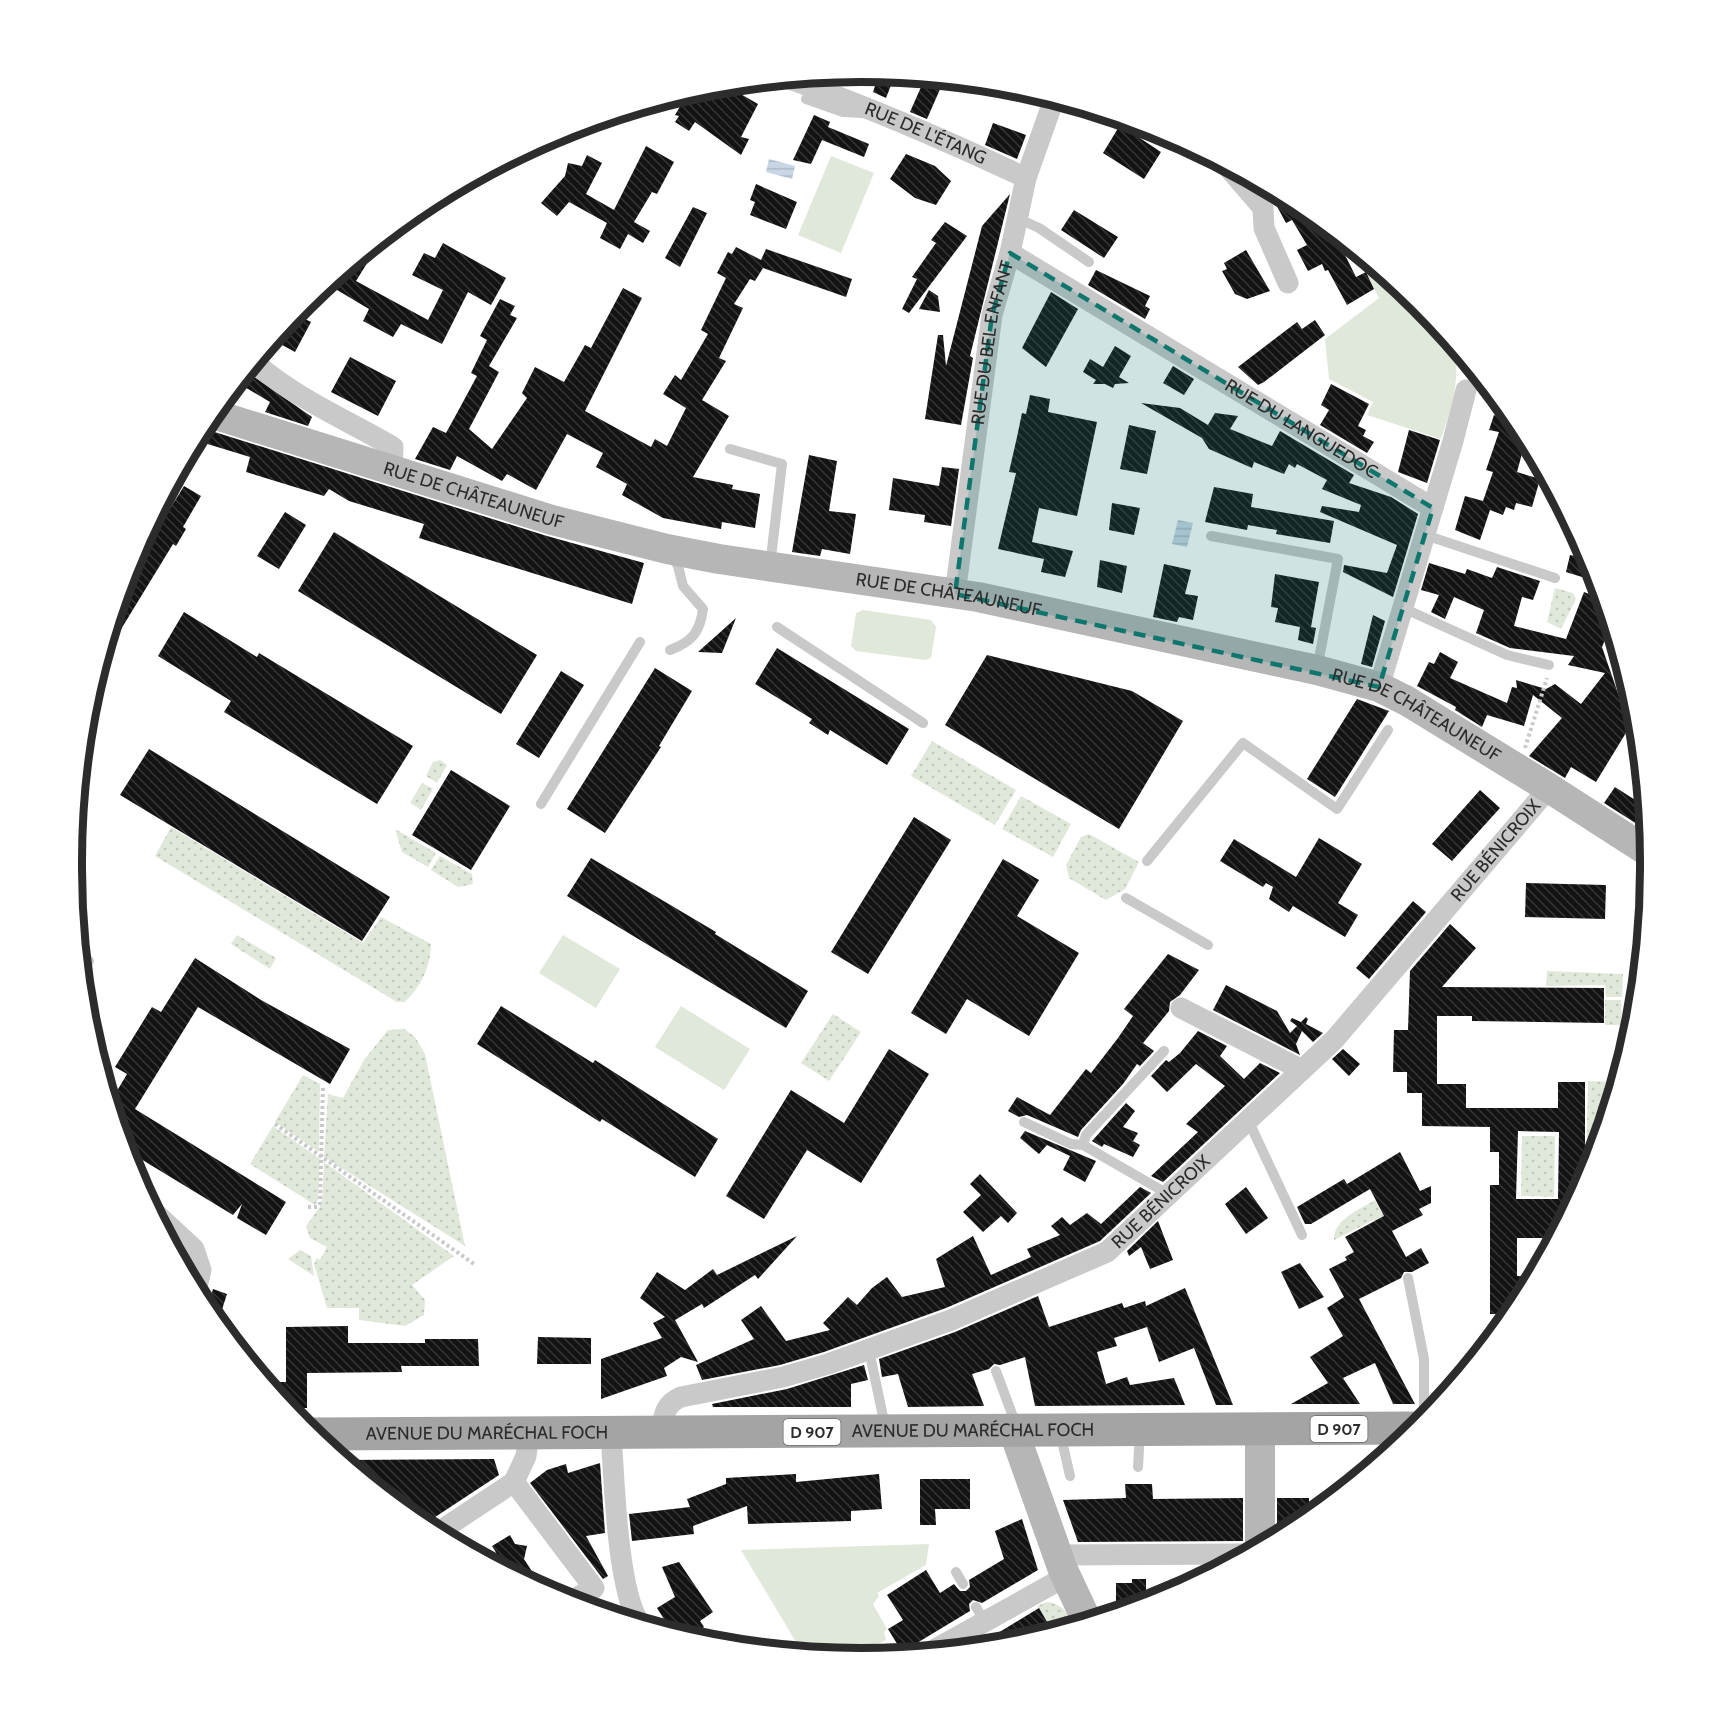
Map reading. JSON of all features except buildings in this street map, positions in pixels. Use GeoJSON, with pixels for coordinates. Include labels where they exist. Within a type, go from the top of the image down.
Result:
{"type":"FeatureCollection","features":[{"type":"Feature","properties":{"kind":"main road","name":"RUE DE CHÂTEAUNEUF"},"geometry":{"type":"LineString","coordinates":[[222,417],[552,520],[667,549],[955,594],[1087,619],[1317,670],[1379,687],[1407,701],[1549,788],[1640,858]]}},
{"type":"Feature","properties":{"kind":"main road","name":"AVENUE DU MARÉCHAL FOCH"},"geometry":{"type":"LineString","coordinates":[[327,1434],[885,1432],[1034,1435],[1140,1431],[1402,1428]]}},
{"type":"Feature","properties":{"kind":"main road"},"geometry":{"type":"LineString","coordinates":[[1260,1430],[1260,1537]]}},
{"type":"Feature","properties":{"kind":"main road"},"geometry":{"type":"LineString","coordinates":[[1034,1435],[1064,1562],[1087,1614]]}},
{"type":"Feature","properties":{"kind":"street","name":"RUE DE L'ÉTANG"},"geometry":{"type":"LineString","coordinates":[[805,85],[870,108],[1026,178]]}},
{"type":"Feature","properties":{"kind":"street","name":"RUE DU BEL ENFANT"},"geometry":{"type":"LineString","coordinates":[[955,594],[992,315],[1010,253],[1026,178],[1051,106]]}},
{"type":"Feature","properties":{"kind":"street"},"geometry":{"type":"LineString","coordinates":[[1240,181],[1263,208],[1264,228],[1288,283]]}},
{"type":"Feature","properties":{"kind":"street","name":"RUE DU LANGUEDOC"},"geometry":{"type":"LineString","coordinates":[[1010,253],[1433,508]]}},
{"type":"Feature","properties":{"kind":"street"},"geometry":{"type":"LineString","coordinates":[[260,367],[309,399],[393,447],[392,470]]}},
{"type":"Feature","properties":{"kind":"street"},"geometry":{"type":"LineString","coordinates":[[1379,687],[1466,390]]}},
{"type":"Feature","properties":{"kind":"street","name":"RUE BÉNICROIX"},"geometry":{"type":"LineString","coordinates":[[661,1432],[665,1409],[673,1400],[783,1377],[869,1350],[951,1320],[1107,1252],[1334,1040],[1549,788]]}},
{"type":"Feature","properties":{"kind":"street"},"geometry":{"type":"LineString","coordinates":[[1181,1008],[1302,1070]]}},
{"type":"Feature","properties":{"kind":"street"},"geometry":{"type":"LineString","coordinates":[[171,1227],[194,1249],[201,1270],[199,1277]]}},
{"type":"Feature","properties":{"kind":"street"},"geometry":{"type":"LineString","coordinates":[[611,1432],[625,1584],[635,1613]]}},
{"type":"Feature","properties":{"kind":"street"},"geometry":{"type":"LineString","coordinates":[[446,1527],[514,1482],[526,1456],[528,1433]]}},
{"type":"Feature","properties":{"kind":"street"},"geometry":{"type":"LineString","coordinates":[[514,1482],[594,1587],[581,1595]]}},
{"type":"Feature","properties":{"kind":"street"},"geometry":{"type":"LineString","coordinates":[[943,1643],[981,1614],[1064,1562],[1229,1555]]}},
{"type":"Feature","properties":{"kind":"lane"},"geometry":{"type":"LineString","coordinates":[[806,99],[843,112],[864,113],[870,108]]}},
{"type":"Feature","properties":{"kind":"lane"},"geometry":{"type":"LineString","coordinates":[[1017,218],[1039,228],[1089,262]]}},
{"type":"Feature","properties":{"kind":"lane"},"geometry":{"type":"LineString","coordinates":[[730,449],[782,464],[770,566]]}},
{"type":"Feature","properties":{"kind":"lane"},"geometry":{"type":"LineString","coordinates":[[1211,536],[1338,559],[1317,670]]}},
{"type":"Feature","properties":{"kind":"lane"},"geometry":{"type":"LineString","coordinates":[[1425,536],[1555,578]]}},
{"type":"Feature","properties":{"kind":"lane"},"geometry":{"type":"LineString","coordinates":[[667,549],[678,566],[683,586],[704,609],[700,628],[688,643],[670,650]]}},
{"type":"Feature","properties":{"kind":"lane"},"geometry":{"type":"LineString","coordinates":[[1403,608],[1507,655],[1549,665]]}},
{"type":"Feature","properties":{"kind":"lane"},"geometry":{"type":"LineString","coordinates":[[777,627],[922,723]]}},
{"type":"Feature","properties":{"kind":"lane"},"geometry":{"type":"LineString","coordinates":[[541,804],[640,642]]}},
{"type":"Feature","properties":{"kind":"lane"},"geometry":{"type":"LineString","coordinates":[[1147,861],[1244,743],[1337,809],[1388,730]]}},
{"type":"Feature","properties":{"kind":"lane"},"geometry":{"type":"LineString","coordinates":[[1126,898],[1208,945]]}},
{"type":"Feature","properties":{"kind":"lane"},"geometry":{"type":"LineString","coordinates":[[1083,1145],[1086,1135],[1164,1051]]}},
{"type":"Feature","properties":{"kind":"lane"},"geometry":{"type":"LineString","coordinates":[[1248,1120],[1302,1235]]}},
{"type":"Feature","properties":{"kind":"lane"},"geometry":{"type":"LineString","coordinates":[[1024,1122],[1071,1144],[1083,1145],[1168,1194]]}},
{"type":"Feature","properties":{"kind":"lane"},"geometry":{"type":"LineString","coordinates":[[1408,1278],[1424,1359],[1424,1406]]}},
{"type":"Feature","properties":{"kind":"lane"},"geometry":{"type":"LineString","coordinates":[[869,1350],[885,1432]]}},
{"type":"Feature","properties":{"kind":"lane"},"geometry":{"type":"LineString","coordinates":[[996,1371],[1012,1414],[1070,1476]]}},
{"type":"Feature","properties":{"kind":"lane"},"geometry":{"type":"LineString","coordinates":[[1138,1467],[1140,1431]]}},
{"type":"Feature","properties":{"kind":"lane"},"geometry":{"type":"LineString","coordinates":[[1047,1490],[1064,1562]]}},
{"type":"Feature","properties":{"kind":"lane"},"geometry":{"type":"LineString","coordinates":[[956,1572],[963,1584]]}},
{"type":"Feature","properties":{"kind":"path"},"geometry":{"type":"LineString","coordinates":[[1529,735],[1549,665]]}},
{"type":"Feature","properties":{"kind":"path"},"geometry":{"type":"LineString","coordinates":[[308,1207],[317,1207],[320,1203],[323,1086]]}},
{"type":"Feature","properties":{"kind":"path"},"geometry":{"type":"LineString","coordinates":[[274,1124],[474,1264]]}},
{"type":"Feature","properties":{"kind":"highlighted area"},"geometry":{"type":"Polygon","coordinates":[[[1010,253],[1433,508],[1379,687],[955,594],[992,315],[1010,253]]]}},
{"type":"Feature","properties":{"kind":"shaded area"},"geometry":{"type":"Polygon","coordinates":[[[831,156],[874,173],[841,253],[798,235],[831,156]]]}},
{"type":"Feature","properties":{"kind":"shaded area"},"geometry":{"type":"Polygon","coordinates":[[[1363,266],[1412,311],[1456,358],[1456,383],[1441,439],[1367,415],[1373,402],[1329,379],[1325,339],[1379,298],[1363,266]]]}},
{"type":"Feature","properties":{"kind":"shaded area"},"geometry":{"type":"Polygon","coordinates":[[[1555,588],[1573,593],[1576,599],[1561,629],[1547,622],[1555,588]]]}},
{"type":"Feature","properties":{"kind":"shaded area"},"geometry":{"type":"Polygon","coordinates":[[[863,610],[931,620],[936,627],[931,658],[925,660],[856,651],[851,646],[856,613],[863,610]]]}},
{"type":"Feature","properties":{"kind":"shaded area"},"geometry":{"type":"Polygon","coordinates":[[[932,741],[1016,790],[995,825],[911,776],[932,741]]]}},
{"type":"Feature","properties":{"kind":"shaded area"},"geometry":{"type":"Polygon","coordinates":[[[440,760],[447,765],[437,783],[426,776],[433,762],[440,760]]]}},
{"type":"Feature","properties":{"kind":"shaded area"},"geometry":{"type":"Polygon","coordinates":[[[422,783],[433,789],[421,810],[410,803],[422,783]]]}},
{"type":"Feature","properties":{"kind":"shaded area"},"geometry":{"type":"Polygon","coordinates":[[[1021,796],[1071,824],[1053,857],[1002,829],[1021,796]]]}},
{"type":"Feature","properties":{"kind":"shaded area"},"geometry":{"type":"Polygon","coordinates":[[[171,827],[363,943],[381,917],[431,944],[429,961],[420,983],[405,1002],[397,1002],[155,856],[171,827]]]}},
{"type":"Feature","properties":{"kind":"shaded area"},"geometry":{"type":"Polygon","coordinates":[[[395,829],[436,853],[428,867],[402,852],[395,829]]]}},
{"type":"Feature","properties":{"kind":"shaded area"},"geometry":{"type":"Polygon","coordinates":[[[1089,834],[1139,862],[1125,889],[1106,900],[1069,878],[1066,865],[1081,837],[1089,834]]]}},
{"type":"Feature","properties":{"kind":"shaded area"},"geometry":{"type":"Polygon","coordinates":[[[440,856],[472,874],[473,884],[458,887],[431,870],[440,856]]]}},
{"type":"Feature","properties":{"kind":"shaded area"},"geometry":{"type":"Polygon","coordinates":[[[237,935],[276,958],[270,969],[231,944],[237,935]]]}},
{"type":"Feature","properties":{"kind":"shaded area"},"geometry":{"type":"Polygon","coordinates":[[[563,935],[620,969],[596,1008],[539,973],[563,935]]]}},
{"type":"Feature","properties":{"kind":"shaded area"},"geometry":{"type":"Polygon","coordinates":[[[1547,971],[1623,974],[1622,997],[1606,997],[1605,985],[1546,986],[1547,971]]]}},
{"type":"Feature","properties":{"kind":"shaded area"},"geometry":{"type":"Polygon","coordinates":[[[1605,1000],[1621,1000],[1622,1025],[1605,1025],[1605,1000]]]}},
{"type":"Feature","properties":{"kind":"shaded area"},"geometry":{"type":"Polygon","coordinates":[[[681,1006],[750,1049],[724,1090],[655,1047],[681,1006]]]}},
{"type":"Feature","properties":{"kind":"shaded area"},"geometry":{"type":"Polygon","coordinates":[[[833,1014],[861,1032],[829,1081],[801,1063],[833,1014]]]}},
{"type":"Feature","properties":{"kind":"shaded area"},"geometry":{"type":"Polygon","coordinates":[[[404,1029],[415,1037],[425,1054],[465,1246],[324,1157],[328,1094],[343,1098],[364,1060],[388,1030],[404,1029]]]}},
{"type":"Feature","properties":{"kind":"shaded area"},"geometry":{"type":"Polygon","coordinates":[[[303,1075],[320,1084],[319,1152],[275,1122],[303,1075]]]}},
{"type":"Feature","properties":{"kind":"shaded area"},"geometry":{"type":"Polygon","coordinates":[[[1588,1081],[1610,1082],[1599,1119],[1587,1152],[1588,1081]]]}},
{"type":"Feature","properties":{"kind":"shaded area"},"geometry":{"type":"Polygon","coordinates":[[[273,1126],[320,1159],[318,1200],[315,1205],[250,1164],[273,1126]]]}},
{"type":"Feature","properties":{"kind":"shaded area"},"geometry":{"type":"Polygon","coordinates":[[[1522,1136],[1555,1136],[1554,1197],[1521,1196],[1522,1136]]]}},
{"type":"Feature","properties":{"kind":"shaded area"},"geometry":{"type":"Polygon","coordinates":[[[324,1162],[454,1256],[412,1285],[425,1300],[424,1315],[405,1326],[359,1320],[359,1308],[327,1308],[314,1264],[317,1258],[320,1260],[327,1247],[310,1238],[306,1226],[322,1204],[324,1162]]]}},
{"type":"Feature","properties":{"kind":"shaded area"},"geometry":{"type":"Polygon","coordinates":[[[1375,1200],[1401,1250],[1393,1255],[1374,1220],[1334,1240],[1335,1233],[1343,1221],[1375,1200]]]}},
{"type":"Feature","properties":{"kind":"shaded area"},"geometry":{"type":"Polygon","coordinates":[[[300,1250],[311,1256],[314,1276],[288,1259],[300,1250]]]}},
{"type":"Feature","properties":{"kind":"shaded area"},"geometry":{"type":"Polygon","coordinates":[[[929,1544],[926,1565],[877,1593],[879,1596],[873,1604],[887,1629],[884,1632],[886,1640],[871,1648],[862,1648],[798,1645],[741,1550],[929,1544]]]}},
{"type":"Feature","properties":{"kind":"shaded area"},"geometry":{"type":"Polygon","coordinates":[[[1047,1602],[1056,1604],[1067,1613],[1070,1619],[1049,1624],[1037,1606],[1047,1602]]]}},
{"type":"Feature","properties":{"kind":"water"},"geometry":{"type":"Polygon","coordinates":[[[769,159],[795,166],[792,179],[766,172],[769,159]]]}},
{"type":"Feature","properties":{"kind":"water"},"geometry":{"type":"Polygon","coordinates":[[[1178,520],[1193,523],[1187,547],[1172,544],[1178,520]]]}}]}
